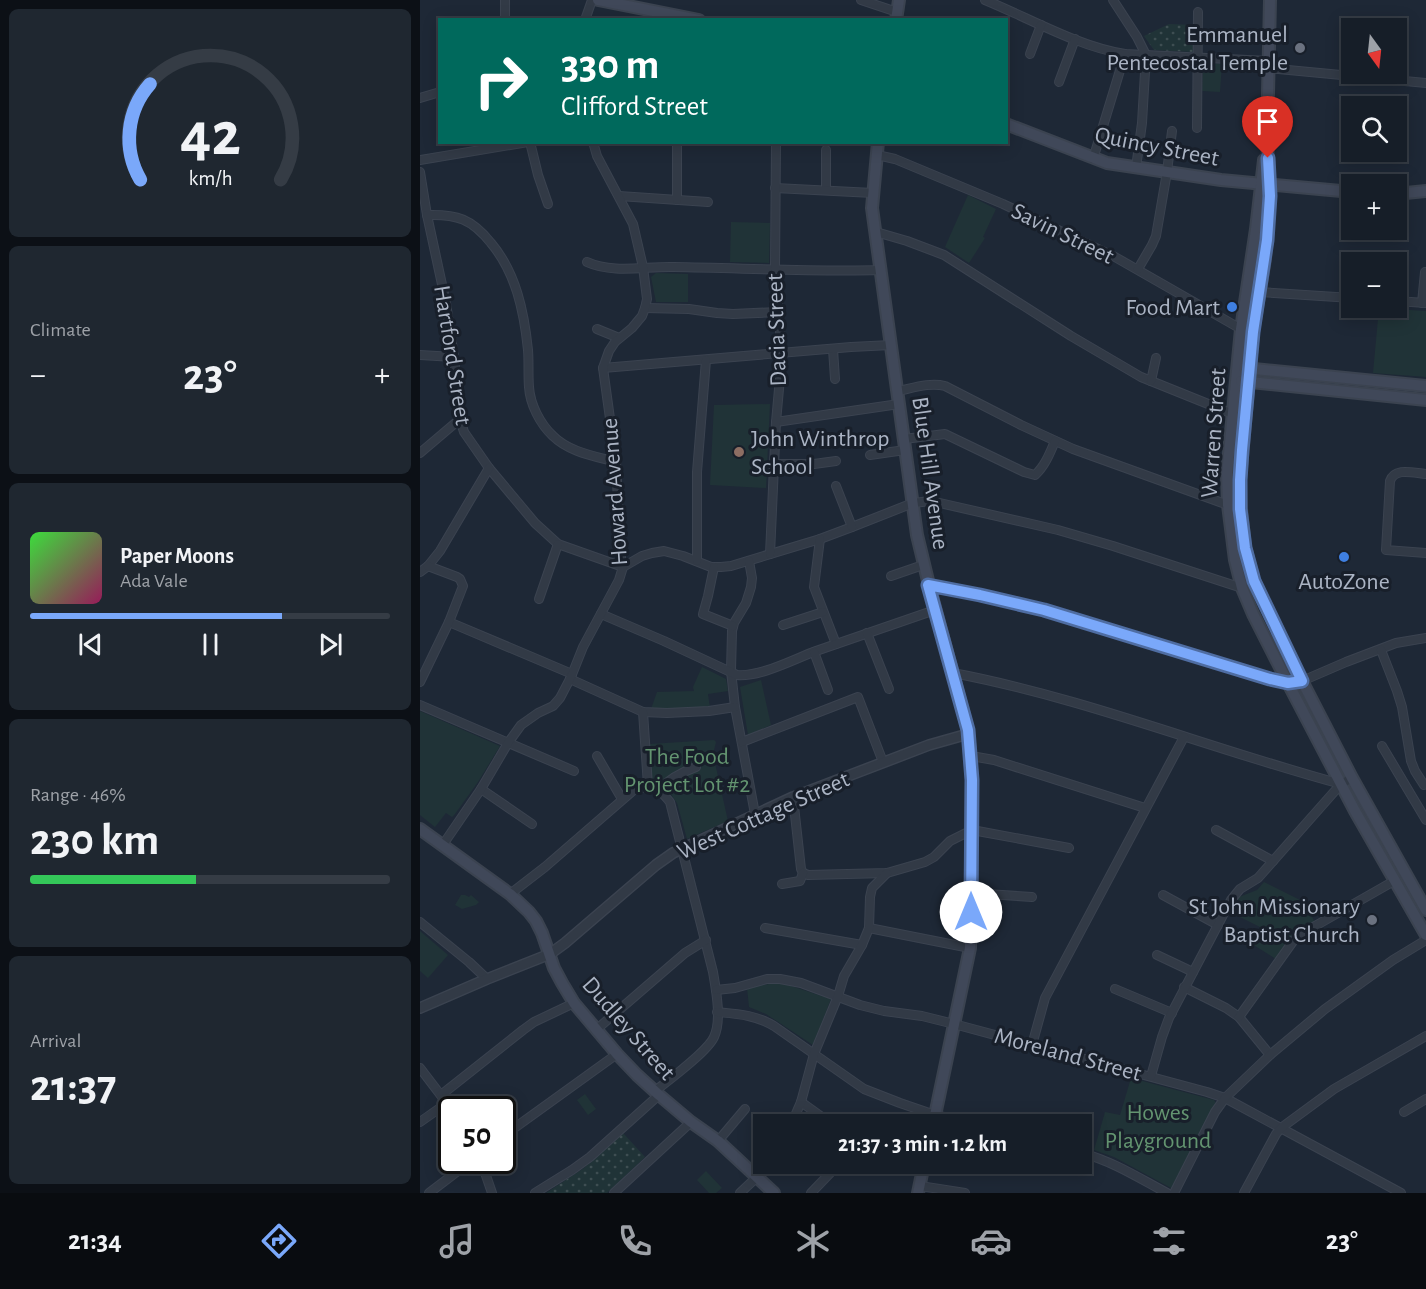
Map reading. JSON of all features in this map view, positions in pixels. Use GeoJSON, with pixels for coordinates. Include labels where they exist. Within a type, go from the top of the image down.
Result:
{"type":"FeatureCollection","features":[{"type":"Feature","properties":{"kind":"main road"},"geometry":{"type":"LineString","coordinates":[[598,0],[640,4],[692,18]]}},
{"type":"Feature","properties":{"kind":"main road"},"geometry":{"type":"LineString","coordinates":[[896,16],[899,0]]}},
{"type":"Feature","properties":{"kind":"main road","name":"Warren Street"},"geometry":{"type":"LineString","coordinates":[[1270,0],[1265,183],[1267,240],[1254,321],[1240,480],[1241,520],[1245,548],[1254,581],[1302,681],[1352,778],[1426,910]]}},
{"type":"Feature","properties":{"kind":"main road","name":"Quincy Street"},"geometry":{"type":"LineString","coordinates":[[1008,125],[1107,163],[1221,180],[1341,191]]}},
{"type":"Feature","properties":{"kind":"main road","name":"Blue Hill Avenue"},"geometry":{"type":"LineString","coordinates":[[879,144],[873,208],[913,503],[923,565],[953,673],[971,756],[970,948],[935,1114]]}},
{"type":"Feature","properties":{"kind":"main road","name":"Warren Street"},"geometry":{"type":"LineString","coordinates":[[1265,183],[1241,328],[1227,474],[1233,549],[1242,588],[1253,614],[1341,784],[1426,935]]}},
{"type":"Feature","properties":{"kind":"main road"},"geometry":{"type":"LineString","coordinates":[[1407,193],[1426,191]]}},
{"type":"Feature","properties":{"kind":"main road"},"geometry":{"type":"LineString","coordinates":[[1238,368],[1426,387]]}},
{"type":"Feature","properties":{"kind":"main road"},"geometry":{"type":"LineString","coordinates":[[1237,380],[1426,400]]}},
{"type":"Feature","properties":{"kind":"main road","name":"Dudley Street"},"geometry":{"type":"LineString","coordinates":[[420,829],[510,894],[529,912],[536,921],[562,983],[574,1003],[617,1054],[657,1093],[718,1141],[774,1193]]}},
{"type":"Feature","properties":{"kind":"main road"},"geometry":{"type":"LineString","coordinates":[[919,1190],[922,1174]]}},
{"type":"Feature","properties":{"kind":"street"},"geometry":{"type":"LineString","coordinates":[[505,0],[505,18]]}},
{"type":"Feature","properties":{"kind":"street"},"geometry":{"type":"LineString","coordinates":[[586,18],[592,0]]}},
{"type":"Feature","properties":{"kind":"street"},"geometry":{"type":"LineString","coordinates":[[861,0],[896,16]]}},
{"type":"Feature","properties":{"kind":"street"},"geometry":{"type":"LineString","coordinates":[[985,0],[1098,49],[1125,54],[1197,57],[1268,64],[1426,83]]}},
{"type":"Feature","properties":{"kind":"street"},"geometry":{"type":"LineString","coordinates":[[1113,0],[1146,55],[1143,123],[1136,168]]}},
{"type":"Feature","properties":{"kind":"street"},"geometry":{"type":"LineString","coordinates":[[1197,12],[1197,128]]}},
{"type":"Feature","properties":{"kind":"street"},"geometry":{"type":"LineString","coordinates":[[1030,54],[1041,25]]}},
{"type":"Feature","properties":{"kind":"street"},"geometry":{"type":"LineString","coordinates":[[1059,82],[1075,39]]}},
{"type":"Feature","properties":{"kind":"street"},"geometry":{"type":"LineString","coordinates":[[1093,159],[1125,54]]}},
{"type":"Feature","properties":{"kind":"street"},"geometry":{"type":"LineString","coordinates":[[420,98],[438,93]]}},
{"type":"Feature","properties":{"kind":"street"},"geometry":{"type":"LineString","coordinates":[[1138,269],[1156,236],[1172,131]]}},
{"type":"Feature","properties":{"kind":"street"},"geometry":{"type":"LineString","coordinates":[[420,160],[517,144]]}},
{"type":"Feature","properties":{"kind":"street"},"geometry":{"type":"LineString","coordinates":[[530,144],[548,204]]}},
{"type":"Feature","properties":{"kind":"street"},"geometry":{"type":"LineString","coordinates":[[593,144],[633,224],[643,267],[647,299],[638,321],[609,351],[603,368],[891,345]]}},
{"type":"Feature","properties":{"kind":"street"},"geometry":{"type":"LineString","coordinates":[[677,144],[677,200]]}},
{"type":"Feature","properties":{"kind":"street","name":"Dacia Street"},"geometry":{"type":"LineString","coordinates":[[770,554],[776,422],[782,354],[775,269],[776,144]]}},
{"type":"Feature","properties":{"kind":"street"},"geometry":{"type":"LineString","coordinates":[[826,150],[826,190]]}},
{"type":"Feature","properties":{"kind":"street","name":"Savin Street"},"geometry":{"type":"LineString","coordinates":[[877,155],[894,159],[1003,204],[1138,269],[1241,328]]}},
{"type":"Feature","properties":{"kind":"street","name":"Hartford Street"},"geometry":{"type":"LineString","coordinates":[[420,172],[446,303],[460,419],[464,432],[489,468],[534,523],[558,544],[623,567]]}},
{"type":"Feature","properties":{"kind":"street"},"geometry":{"type":"LineString","coordinates":[[775,188],[873,193]]}},
{"type":"Feature","properties":{"kind":"street"},"geometry":{"type":"LineString","coordinates":[[619,196],[708,202]]}},
{"type":"Feature","properties":{"kind":"street"},"geometry":{"type":"LineString","coordinates":[[428,215],[453,215],[481,230],[509,268],[524,323],[531,400],[545,427],[570,448],[616,462]]}},
{"type":"Feature","properties":{"kind":"street"},"geometry":{"type":"LineString","coordinates":[[876,232],[944,255],[1126,369],[1233,414]]}},
{"type":"Feature","properties":{"kind":"street"},"geometry":{"type":"LineString","coordinates":[[587,262],[609,268],[881,270]]}},
{"type":"Feature","properties":{"kind":"street"},"geometry":{"type":"LineString","coordinates":[[1407,302],[1424,303],[1425,272]]}},
{"type":"Feature","properties":{"kind":"street"},"geometry":{"type":"LineString","coordinates":[[1259,292],[1341,297]]}},
{"type":"Feature","properties":{"kind":"street"},"geometry":{"type":"LineString","coordinates":[[645,308],[689,309],[733,314],[778,312]]}},
{"type":"Feature","properties":{"kind":"street"},"geometry":{"type":"LineString","coordinates":[[597,329],[620,338]]}},
{"type":"Feature","properties":{"kind":"street"},"geometry":{"type":"LineString","coordinates":[[833,349],[834,379]]}},
{"type":"Feature","properties":{"kind":"street"},"geometry":{"type":"LineString","coordinates":[[420,355],[454,357]]}},
{"type":"Feature","properties":{"kind":"street"},"geometry":{"type":"LineString","coordinates":[[1151,381],[1156,358]]}},
{"type":"Feature","properties":{"kind":"street"},"geometry":{"type":"LineString","coordinates":[[697,561],[697,472],[706,360]]}},
{"type":"Feature","properties":{"kind":"street","name":"Howard Avenue"},"geometry":{"type":"LineString","coordinates":[[442,846],[521,725],[560,698],[583,646],[619,580],[623,567],[616,462],[603,368]]}},
{"type":"Feature","properties":{"kind":"street"},"geometry":{"type":"LineString","coordinates":[[898,392],[930,385],[945,386],[1073,449],[1228,505]]}},
{"type":"Feature","properties":{"kind":"street"},"geometry":{"type":"LineString","coordinates":[[776,422],[899,404]]}},
{"type":"Feature","properties":{"kind":"street"},"geometry":{"type":"LineString","coordinates":[[420,453],[460,419]]}},
{"type":"Feature","properties":{"kind":"street"},"geometry":{"type":"LineString","coordinates":[[870,455],[945,434],[1024,472],[1035,475],[1048,457],[1054,441]]}},
{"type":"Feature","properties":{"kind":"street"},"geometry":{"type":"LineString","coordinates":[[774,464],[814,464],[836,461]]}},
{"type":"Feature","properties":{"kind":"street"},"geometry":{"type":"LineString","coordinates":[[420,572],[440,551],[489,468]]}},
{"type":"Feature","properties":{"kind":"street"},"geometry":{"type":"LineString","coordinates":[[1426,474],[1398,472],[1389,481],[1386,550],[1426,553]]}},
{"type":"Feature","properties":{"kind":"street"},"geometry":{"type":"LineString","coordinates":[[836,486],[852,527]]}},
{"type":"Feature","properties":{"kind":"street"},"geometry":{"type":"LineString","coordinates":[[623,567],[642,556],[664,551],[714,567],[721,567],[749,561],[820,539],[913,503],[931,501],[1058,530],[1242,588]]}},
{"type":"Feature","properties":{"kind":"street"},"geometry":{"type":"LineString","coordinates":[[820,539],[814,587],[836,644]]}},
{"type":"Feature","properties":{"kind":"street"},"geometry":{"type":"LineString","coordinates":[[539,599],[558,544]]}},
{"type":"Feature","properties":{"kind":"street"},"geometry":{"type":"LineString","coordinates":[[749,561],[752,578],[750,595],[734,626],[731,671],[735,707],[755,814]]}},
{"type":"Feature","properties":{"kind":"street"},"geometry":{"type":"LineString","coordinates":[[891,576],[923,565]]}},
{"type":"Feature","properties":{"kind":"street"},"geometry":{"type":"LineString","coordinates":[[420,682],[463,586],[457,577],[428,566]]}},
{"type":"Feature","properties":{"kind":"street"},"geometry":{"type":"LineString","coordinates":[[714,567],[703,614],[734,626]]}},
{"type":"Feature","properties":{"kind":"street"},"geometry":{"type":"LineString","coordinates":[[928,585],[1044,610],[1288,683],[1302,681],[1404,641],[1426,638]]}},
{"type":"Feature","properties":{"kind":"street"},"geometry":{"type":"LineString","coordinates":[[601,614],[737,675],[745,676],[935,610]]}},
{"type":"Feature","properties":{"kind":"street"},"geometry":{"type":"LineString","coordinates":[[783,626],[823,612]]}},
{"type":"Feature","properties":{"kind":"street"},"geometry":{"type":"LineString","coordinates":[[449,621],[571,676],[643,712],[709,711],[735,707]]}},
{"type":"Feature","properties":{"kind":"street"},"geometry":{"type":"LineString","coordinates":[[867,633],[889,690]]}},
{"type":"Feature","properties":{"kind":"street"},"geometry":{"type":"LineString","coordinates":[[1381,650],[1402,707],[1415,771],[1425,784],[1409,792]]}},
{"type":"Feature","properties":{"kind":"street"},"geometry":{"type":"LineString","coordinates":[[814,652],[828,690]]}},
{"type":"Feature","properties":{"kind":"street"},"geometry":{"type":"LineString","coordinates":[[953,673],[1056,697],[1341,784]]}},
{"type":"Feature","properties":{"kind":"street"},"geometry":{"type":"LineString","coordinates":[[742,742],[858,697],[884,762]]}},
{"type":"Feature","properties":{"kind":"street"},"geometry":{"type":"LineString","coordinates":[[420,705],[574,771]]}},
{"type":"Feature","properties":{"kind":"street"},"geometry":{"type":"LineString","coordinates":[[643,712],[648,786]]}},
{"type":"Feature","properties":{"kind":"street","name":"West Cottage Street"},"geometry":{"type":"LineString","coordinates":[[420,1008],[550,954],[565,944],[656,865],[681,849],[793,797],[884,762],[968,734]]}},
{"type":"Feature","properties":{"kind":"street"},"geometry":{"type":"LineString","coordinates":[[1032,1044],[1045,998],[1184,737]]}},
{"type":"Feature","properties":{"kind":"street"},"geometry":{"type":"LineString","coordinates":[[1382,746],[1426,820]]}},
{"type":"Feature","properties":{"kind":"street"},"geometry":{"type":"LineString","coordinates":[[597,756],[622,798]]}},
{"type":"Feature","properties":{"kind":"street"},"geometry":{"type":"LineString","coordinates":[[971,756],[994,760],[1145,808]]}},
{"type":"Feature","properties":{"kind":"street"},"geometry":{"type":"LineString","coordinates":[[659,790],[676,776],[696,767]]}},
{"type":"Feature","properties":{"kind":"street"},"geometry":{"type":"LineString","coordinates":[[1151,1076],[1162,1037],[1172,1013],[1231,900],[1240,889],[1258,878],[1341,784],[1352,778]]}},
{"type":"Feature","properties":{"kind":"street"},"geometry":{"type":"LineString","coordinates":[[510,894],[634,789],[648,786],[659,790],[670,802],[706,940],[716,990],[716,1034],[710,1045],[590,1157],[535,1193]]}},
{"type":"Feature","properties":{"kind":"street"},"geometry":{"type":"LineString","coordinates":[[481,789],[532,824]]}},
{"type":"Feature","properties":{"kind":"street"},"geometry":{"type":"LineString","coordinates":[[782,884],[800,881],[803,873],[793,797]]}},
{"type":"Feature","properties":{"kind":"street"},"geometry":{"type":"LineString","coordinates":[[803,873],[808,875],[887,873],[925,862],[934,857],[950,841],[972,830],[1069,848]]}},
{"type":"Feature","properties":{"kind":"street"},"geometry":{"type":"LineString","coordinates":[[1216,830],[1273,861]]}},
{"type":"Feature","properties":{"kind":"street"},"geometry":{"type":"LineString","coordinates":[[796,1114],[814,1054],[844,976],[869,928],[872,888],[887,873]]}},
{"type":"Feature","properties":{"kind":"street"},"geometry":{"type":"LineString","coordinates":[[1239,1017],[1294,940],[1394,880]]}},
{"type":"Feature","properties":{"kind":"street"},"geometry":{"type":"LineString","coordinates":[[971,893],[1032,897]]}},
{"type":"Feature","properties":{"kind":"street"},"geometry":{"type":"LineString","coordinates":[[1163,895],[1218,925]]}},
{"type":"Feature","properties":{"kind":"street"},"geometry":{"type":"LineString","coordinates":[[420,922],[486,979]]}},
{"type":"Feature","properties":{"kind":"street"},"geometry":{"type":"LineString","coordinates":[[765,928],[862,945]]}},
{"type":"Feature","properties":{"kind":"street"},"geometry":{"type":"LineString","coordinates":[[869,928],[970,948]]}},
{"type":"Feature","properties":{"kind":"street"},"geometry":{"type":"LineString","coordinates":[[597,1029],[685,953],[706,940]]}},
{"type":"Feature","properties":{"kind":"street"},"geometry":{"type":"LineString","coordinates":[[1174,1193],[1215,1112],[1225,1098],[1270,1055],[1325,1009],[1393,960],[1426,940]]}},
{"type":"Feature","properties":{"kind":"street"},"geometry":{"type":"LineString","coordinates":[[1157,955],[1193,972]]}},
{"type":"Feature","properties":{"kind":"street","name":"Moreland Street"},"geometry":{"type":"LineString","coordinates":[[716,990],[735,988],[772,978],[801,983],[860,1005],[922,1016],[1151,1076],[1225,1098],[1281,1128],[1385,1190],[1401,1193]]}},
{"type":"Feature","properties":{"kind":"street"},"geometry":{"type":"LineString","coordinates":[[1185,987],[1239,1017],[1270,1055]]}},
{"type":"Feature","properties":{"kind":"street"},"geometry":{"type":"LineString","coordinates":[[1115,989],[1172,1013]]}},
{"type":"Feature","properties":{"kind":"street"},"geometry":{"type":"LineString","coordinates":[[420,1068],[441,1095],[523,1029],[574,1003]]}},
{"type":"Feature","properties":{"kind":"street"},"geometry":{"type":"LineString","coordinates":[[717,1011],[763,1019],[864,1089],[922,1114]]}},
{"type":"Feature","properties":{"kind":"street"},"geometry":{"type":"LineString","coordinates":[[1244,1193],[1281,1128],[1334,1089],[1426,1036]]}},
{"type":"Feature","properties":{"kind":"street"},"geometry":{"type":"LineString","coordinates":[[516,1127],[617,1054]]}},
{"type":"Feature","properties":{"kind":"street"},"geometry":{"type":"LineString","coordinates":[[1404,1112],[1426,1098]]}},
{"type":"Feature","properties":{"kind":"street"},"geometry":{"type":"LineString","coordinates":[[801,1102],[818,1114]]}},
{"type":"Feature","properties":{"kind":"street"},"geometry":{"type":"LineString","coordinates":[[718,1141],[745,1108]]}},
{"type":"Feature","properties":{"kind":"street"},"geometry":{"type":"LineString","coordinates":[[420,1122],[438,1113]]}},
{"type":"Feature","properties":{"kind":"street"},"geometry":{"type":"LineString","coordinates":[[614,1193],[691,1122]]}},
{"type":"Feature","properties":{"kind":"street"},"geometry":{"type":"LineString","coordinates":[[1092,1156],[1114,1164],[1167,1193]]}},
{"type":"Feature","properties":{"kind":"street"},"geometry":{"type":"LineString","coordinates":[[429,1193],[454,1174]]}},
{"type":"Feature","properties":{"kind":"street"},"geometry":{"type":"LineString","coordinates":[[485,1174],[492,1193]]}},
{"type":"Feature","properties":{"kind":"street"},"geometry":{"type":"LineString","coordinates":[[740,1193],[759,1174]]}},
{"type":"Feature","properties":{"kind":"street"},"geometry":{"type":"LineString","coordinates":[[811,1193],[829,1174]]}},
{"type":"Feature","properties":{"kind":"street"},"geometry":{"type":"LineString","coordinates":[[919,1190],[965,1193]]}},
{"type":"Feature","properties":{"kind":"green space"},"geometry":{"type":"Polygon","coordinates":[[[1169,24],[1193,25],[1194,52],[1154,50],[1144,36],[1169,24]]]}},
{"type":"Feature","properties":{"kind":"green space"},"geometry":{"type":"Polygon","coordinates":[[[1203,63],[1222,64],[1220,92],[1202,91],[1203,63]]]}},
{"type":"Feature","properties":{"kind":"green space"},"geometry":{"type":"Polygon","coordinates":[[[968,195],[996,209],[983,237],[985,238],[969,263],[945,247],[968,195]]]}},
{"type":"Feature","properties":{"kind":"green space"},"geometry":{"type":"Polygon","coordinates":[[[731,222],[770,223],[769,263],[730,262],[731,222]]]}},
{"type":"Feature","properties":{"kind":"green space"},"geometry":{"type":"Polygon","coordinates":[[[656,273],[688,274],[688,302],[656,302],[651,277],[656,273]]]}},
{"type":"Feature","properties":{"kind":"green space"},"geometry":{"type":"Polygon","coordinates":[[[1407,310],[1426,311],[1426,377],[1373,373],[1378,318],[1407,318],[1407,310]]]}},
{"type":"Feature","properties":{"kind":"green space"},"geometry":{"type":"Polygon","coordinates":[[[770,404],[766,488],[710,485],[714,405],[770,404]]]}},
{"type":"Feature","properties":{"kind":"green space"},"geometry":{"type":"Polygon","coordinates":[[[702,667],[726,679],[728,691],[708,694],[710,708],[651,709],[657,692],[694,691],[693,687],[702,667]]]}},
{"type":"Feature","properties":{"kind":"green space"},"geometry":{"type":"Polygon","coordinates":[[[761,680],[771,725],[748,735],[740,687],[761,680]]]}},
{"type":"Feature","properties":{"kind":"green space"},"geometry":{"type":"Polygon","coordinates":[[[420,711],[500,746],[455,814],[452,817],[446,813],[435,827],[420,815],[420,711]]]}},
{"type":"Feature","properties":{"kind":"green space","name":"The Food Project Lot #2"},"geometry":{"type":"Polygon","coordinates":[[[714,740],[716,742],[713,754],[728,821],[687,839],[677,803],[670,793],[650,781],[649,744],[714,740]]]}},
{"type":"Feature","properties":{"kind":"green space"},"geometry":{"type":"Polygon","coordinates":[[[1264,882],[1302,901],[1315,922],[1290,939],[1276,959],[1252,944],[1260,927],[1230,912],[1239,897],[1257,890],[1264,882]]]}},
{"type":"Feature","properties":{"kind":"green space"},"geometry":{"type":"Polygon","coordinates":[[[461,895],[469,897],[471,895],[479,902],[462,909],[455,905],[461,895]]]}},
{"type":"Feature","properties":{"kind":"green space"},"geometry":{"type":"Polygon","coordinates":[[[420,931],[448,955],[428,978],[420,971],[420,931]]]}},
{"type":"Feature","properties":{"kind":"green space"},"geometry":{"type":"Polygon","coordinates":[[[779,982],[831,999],[813,1045],[766,1014],[749,1007],[747,988],[779,982]]]}},
{"type":"Feature","properties":{"kind":"green space","name":"Howes Playground"},"geometry":{"type":"Polygon","coordinates":[[[1131,1078],[1214,1100],[1216,1103],[1171,1188],[1114,1157],[1094,1150],[1105,1112],[1120,1115],[1131,1078]]]}},
{"type":"Feature","properties":{"kind":"green space"},"geometry":{"type":"Polygon","coordinates":[[[585,1094],[596,1109],[588,1115],[577,1100],[585,1094]]]}},
{"type":"Feature","properties":{"kind":"green space"},"geometry":{"type":"Polygon","coordinates":[[[623,1133],[645,1157],[607,1193],[546,1193],[584,1168],[623,1133]]]}},
{"type":"Feature","properties":{"kind":"green space"},"geometry":{"type":"Polygon","coordinates":[[[706,1171],[722,1188],[716,1193],[709,1193],[697,1180],[706,1171]]]}},
{"type":"Feature","properties":{"kind":"place","name":"Emmanuel Pentecostal Temple"},"geometry":{"type":"Point","coordinates":[1300,48]}},
{"type":"Feature","properties":{"kind":"place","name":"Food Mart"},"geometry":{"type":"Point","coordinates":[1232,307]}},
{"type":"Feature","properties":{"kind":"place","name":"John Winthrop School"},"geometry":{"type":"Point","coordinates":[739,452]}},
{"type":"Feature","properties":{"kind":"place","name":"AutoZone"},"geometry":{"type":"Point","coordinates":[1344,557]}},
{"type":"Feature","properties":{"kind":"place","name":"St John Missionary Baptist Church"},"geometry":{"type":"Point","coordinates":[1372,920]}},
{"type":"Feature","properties":{"kind":"route"},"geometry":{"type":"LineString","coordinates":[[971,912],[972,780],[968,730],[928,585],[1044,610],[1270,679],[1288,683],[1302,681],[1251,575],[1240,509],[1242,450],[1254,321],[1267,240],[1270,196],[1268,158]]}}]}
